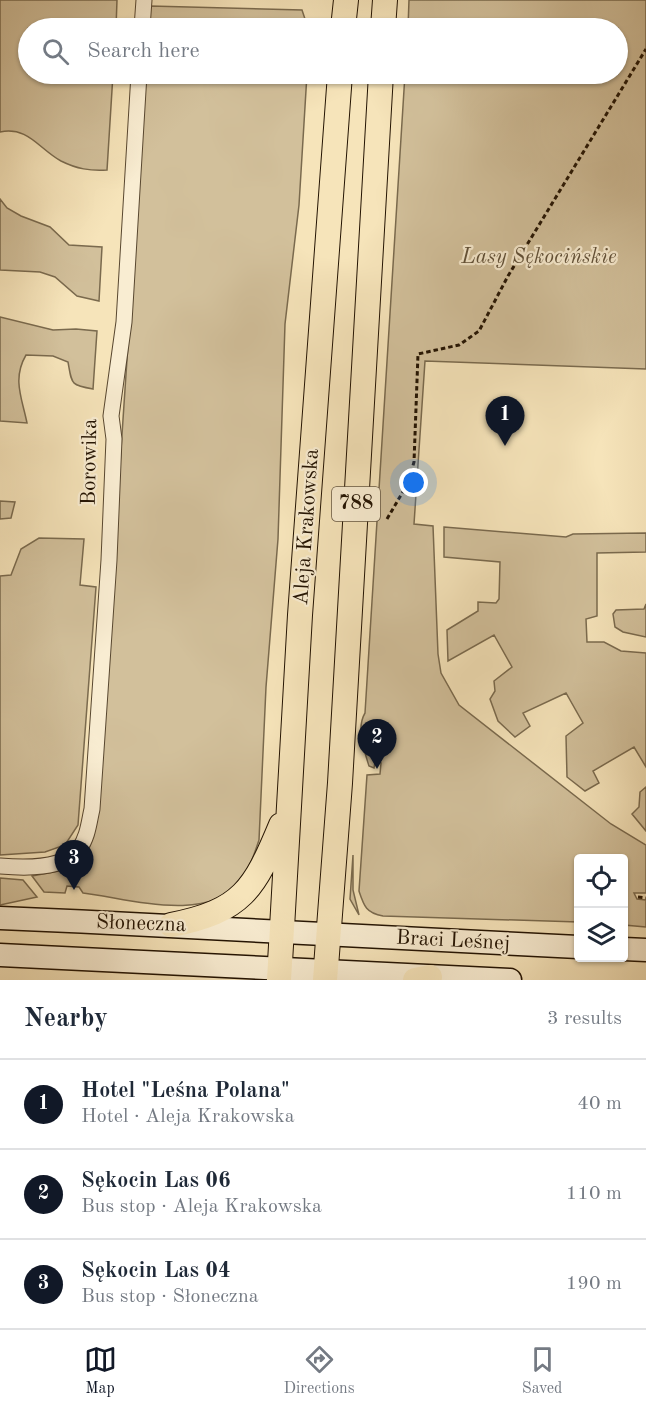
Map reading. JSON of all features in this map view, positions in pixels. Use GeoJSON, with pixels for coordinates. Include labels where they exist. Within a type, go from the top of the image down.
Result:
{"type":"FeatureCollection","features":[{"type":"Feature","properties":{"kind":"main road"},"geometry":{"type":"LineString","coordinates":[[344,18],[346,0]]}},
{"type":"Feature","properties":{"kind":"main road"},"geometry":{"type":"LineString","coordinates":[[384,18],[385,0]]}},
{"type":"Feature","properties":{"kind":"main road","name":"Aleja Krakowska"},"geometry":{"type":"LineString","coordinates":[[280,974],[289,806],[339,84]]}},
{"type":"Feature","properties":{"kind":"main road","name":"788"},"geometry":{"type":"LineString","coordinates":[[325,976],[341,759],[380,84]]}},
{"type":"Feature","properties":{"kind":"main road"},"geometry":{"type":"LineString","coordinates":[[171,925],[207,917],[222,911],[242,895],[267,859],[289,806]]}},
{"type":"Feature","properties":{"kind":"main road","name":"Słoneczna"},"geometry":{"type":"LineString","coordinates":[[0,918],[171,925],[328,935]]}},
{"type":"Feature","properties":{"kind":"main road","name":"Braci Leśnej"},"geometry":{"type":"LineString","coordinates":[[328,935],[574,947]]}},
{"type":"Feature","properties":{"kind":"main road"},"geometry":{"type":"LineString","coordinates":[[628,949],[646,950]]}},
{"type":"Feature","properties":{"kind":"main road","name":"Słoneczna"},"geometry":{"type":"LineString","coordinates":[[0,955],[325,976]]}},
{"type":"Feature","properties":{"kind":"main road","name":"Braci Leśnej"},"geometry":{"type":"LineString","coordinates":[[325,976],[510,980]]}},
{"type":"Feature","properties":{"kind":"street"},"geometry":{"type":"LineString","coordinates":[[143,18],[144,0]]}},
{"type":"Feature","properties":{"kind":"street","name":"Borowika"},"geometry":{"type":"LineString","coordinates":[[0,866],[23,868],[62,862],[79,850],[88,831],[92,809],[110,560],[114,439],[111,416],[124,322],[138,84]]}},
{"type":"Feature","properties":{"kind":"path"},"geometry":{"type":"LineString","coordinates":[[628,79],[646,49]]}},
{"type":"Feature","properties":{"kind":"path"},"geometry":{"type":"LineString","coordinates":[[387,519],[408,483],[414,462],[417,354],[459,345],[479,331],[514,266],[625,84]]}},
{"type":"Feature","properties":{"kind":"path"},"geometry":{"type":"LineString","coordinates":[[638,897],[646,898]]}},
{"type":"Feature","properties":{"kind":"green space"},"geometry":{"type":"Polygon","coordinates":[[[0,0],[117,0],[116,18],[18,18],[18,84],[112,84],[107,170],[89,170],[73,166],[53,156],[26,135],[10,131],[0,132],[0,0]]]}},
{"type":"Feature","properties":{"kind":"green space","name":"Lasy Sękocińskie"},"geometry":{"type":"Polygon","coordinates":[[[409,0],[646,0],[646,369],[425,361],[414,524],[433,526],[438,654],[441,673],[459,705],[611,824],[646,845],[646,893],[634,893],[637,899],[646,900],[646,927],[628,925],[628,854],[574,854],[574,922],[383,916],[366,908],[359,891],[367,775],[380,774],[381,763],[375,762],[374,768],[369,766],[361,725],[365,713],[404,84],[628,84],[628,18],[408,18],[409,0]]]}},
{"type":"Feature","properties":{"kind":"green space"},"geometry":{"type":"Polygon","coordinates":[[[150,6],[302,10],[305,18],[149,18],[150,6]]]}},
{"type":"Feature","properties":{"kind":"green space"},"geometry":{"type":"Polygon","coordinates":[[[145,84],[306,84],[299,205],[285,324],[278,539],[266,687],[259,840],[253,857],[239,882],[225,895],[207,902],[187,905],[143,903],[83,893],[79,887],[67,886],[65,893],[44,892],[32,876],[58,871],[75,864],[86,851],[96,825],[145,84]]]}},
{"type":"Feature","properties":{"kind":"green space"},"geometry":{"type":"Polygon","coordinates":[[[0,199],[7,208],[21,216],[50,227],[69,245],[102,247],[99,301],[77,296],[55,277],[40,272],[0,270],[0,199]]]}},
{"type":"Feature","properties":{"kind":"green space"},"geometry":{"type":"Polygon","coordinates":[[[0,317],[53,330],[97,331],[93,389],[76,385],[73,382],[68,362],[53,356],[26,355],[19,380],[27,423],[0,421],[0,317]]]}},
{"type":"Feature","properties":{"kind":"green space"},"geometry":{"type":"Polygon","coordinates":[[[0,501],[15,502],[11,518],[0,519],[0,501]]]}},
{"type":"Feature","properties":{"kind":"green space"},"geometry":{"type":"Polygon","coordinates":[[[444,527],[566,537],[573,534],[646,533],[646,552],[597,553],[597,616],[586,619],[587,642],[604,642],[621,651],[646,653],[646,767],[634,747],[593,771],[599,783],[585,791],[567,777],[566,736],[583,723],[566,693],[523,713],[530,726],[515,737],[498,721],[490,699],[495,691],[494,681],[512,667],[494,635],[448,661],[447,630],[478,611],[478,602],[496,603],[499,599],[500,562],[444,557],[444,527]]]}},
{"type":"Feature","properties":{"kind":"green space"},"geometry":{"type":"Polygon","coordinates":[[[39,538],[84,539],[80,585],[96,587],[78,825],[65,845],[45,852],[0,855],[0,576],[11,575],[21,549],[39,538]]]}},
{"type":"Feature","properties":{"kind":"green space"},"geometry":{"type":"Polygon","coordinates":[[[646,604],[646,637],[623,632],[615,627],[613,614],[616,610],[644,609],[646,604]]]}},
{"type":"Feature","properties":{"kind":"green space"},"geometry":{"type":"Polygon","coordinates":[[[646,787],[646,831],[632,814],[639,807],[640,792],[646,787]]]}},
{"type":"Feature","properties":{"kind":"green space"},"geometry":{"type":"Polygon","coordinates":[[[353,855],[353,890],[359,915],[350,899],[353,855]]]}},
{"type":"Feature","properties":{"kind":"green space"},"geometry":{"type":"Polygon","coordinates":[[[0,878],[23,880],[37,897],[0,905],[0,878]]]}},
{"type":"Feature","properties":{"kind":"place","name":"Hotel \"Leśna Polana\""},"geometry":{"type":"Point","coordinates":[505,446]}},
{"type":"Feature","properties":{"kind":"place","name":"Sękocin Las 06"},"geometry":{"type":"Point","coordinates":[377,769]}},
{"type":"Feature","properties":{"kind":"place","name":"Sękocin Las 04"},"geometry":{"type":"Point","coordinates":[74,890]}}]}
